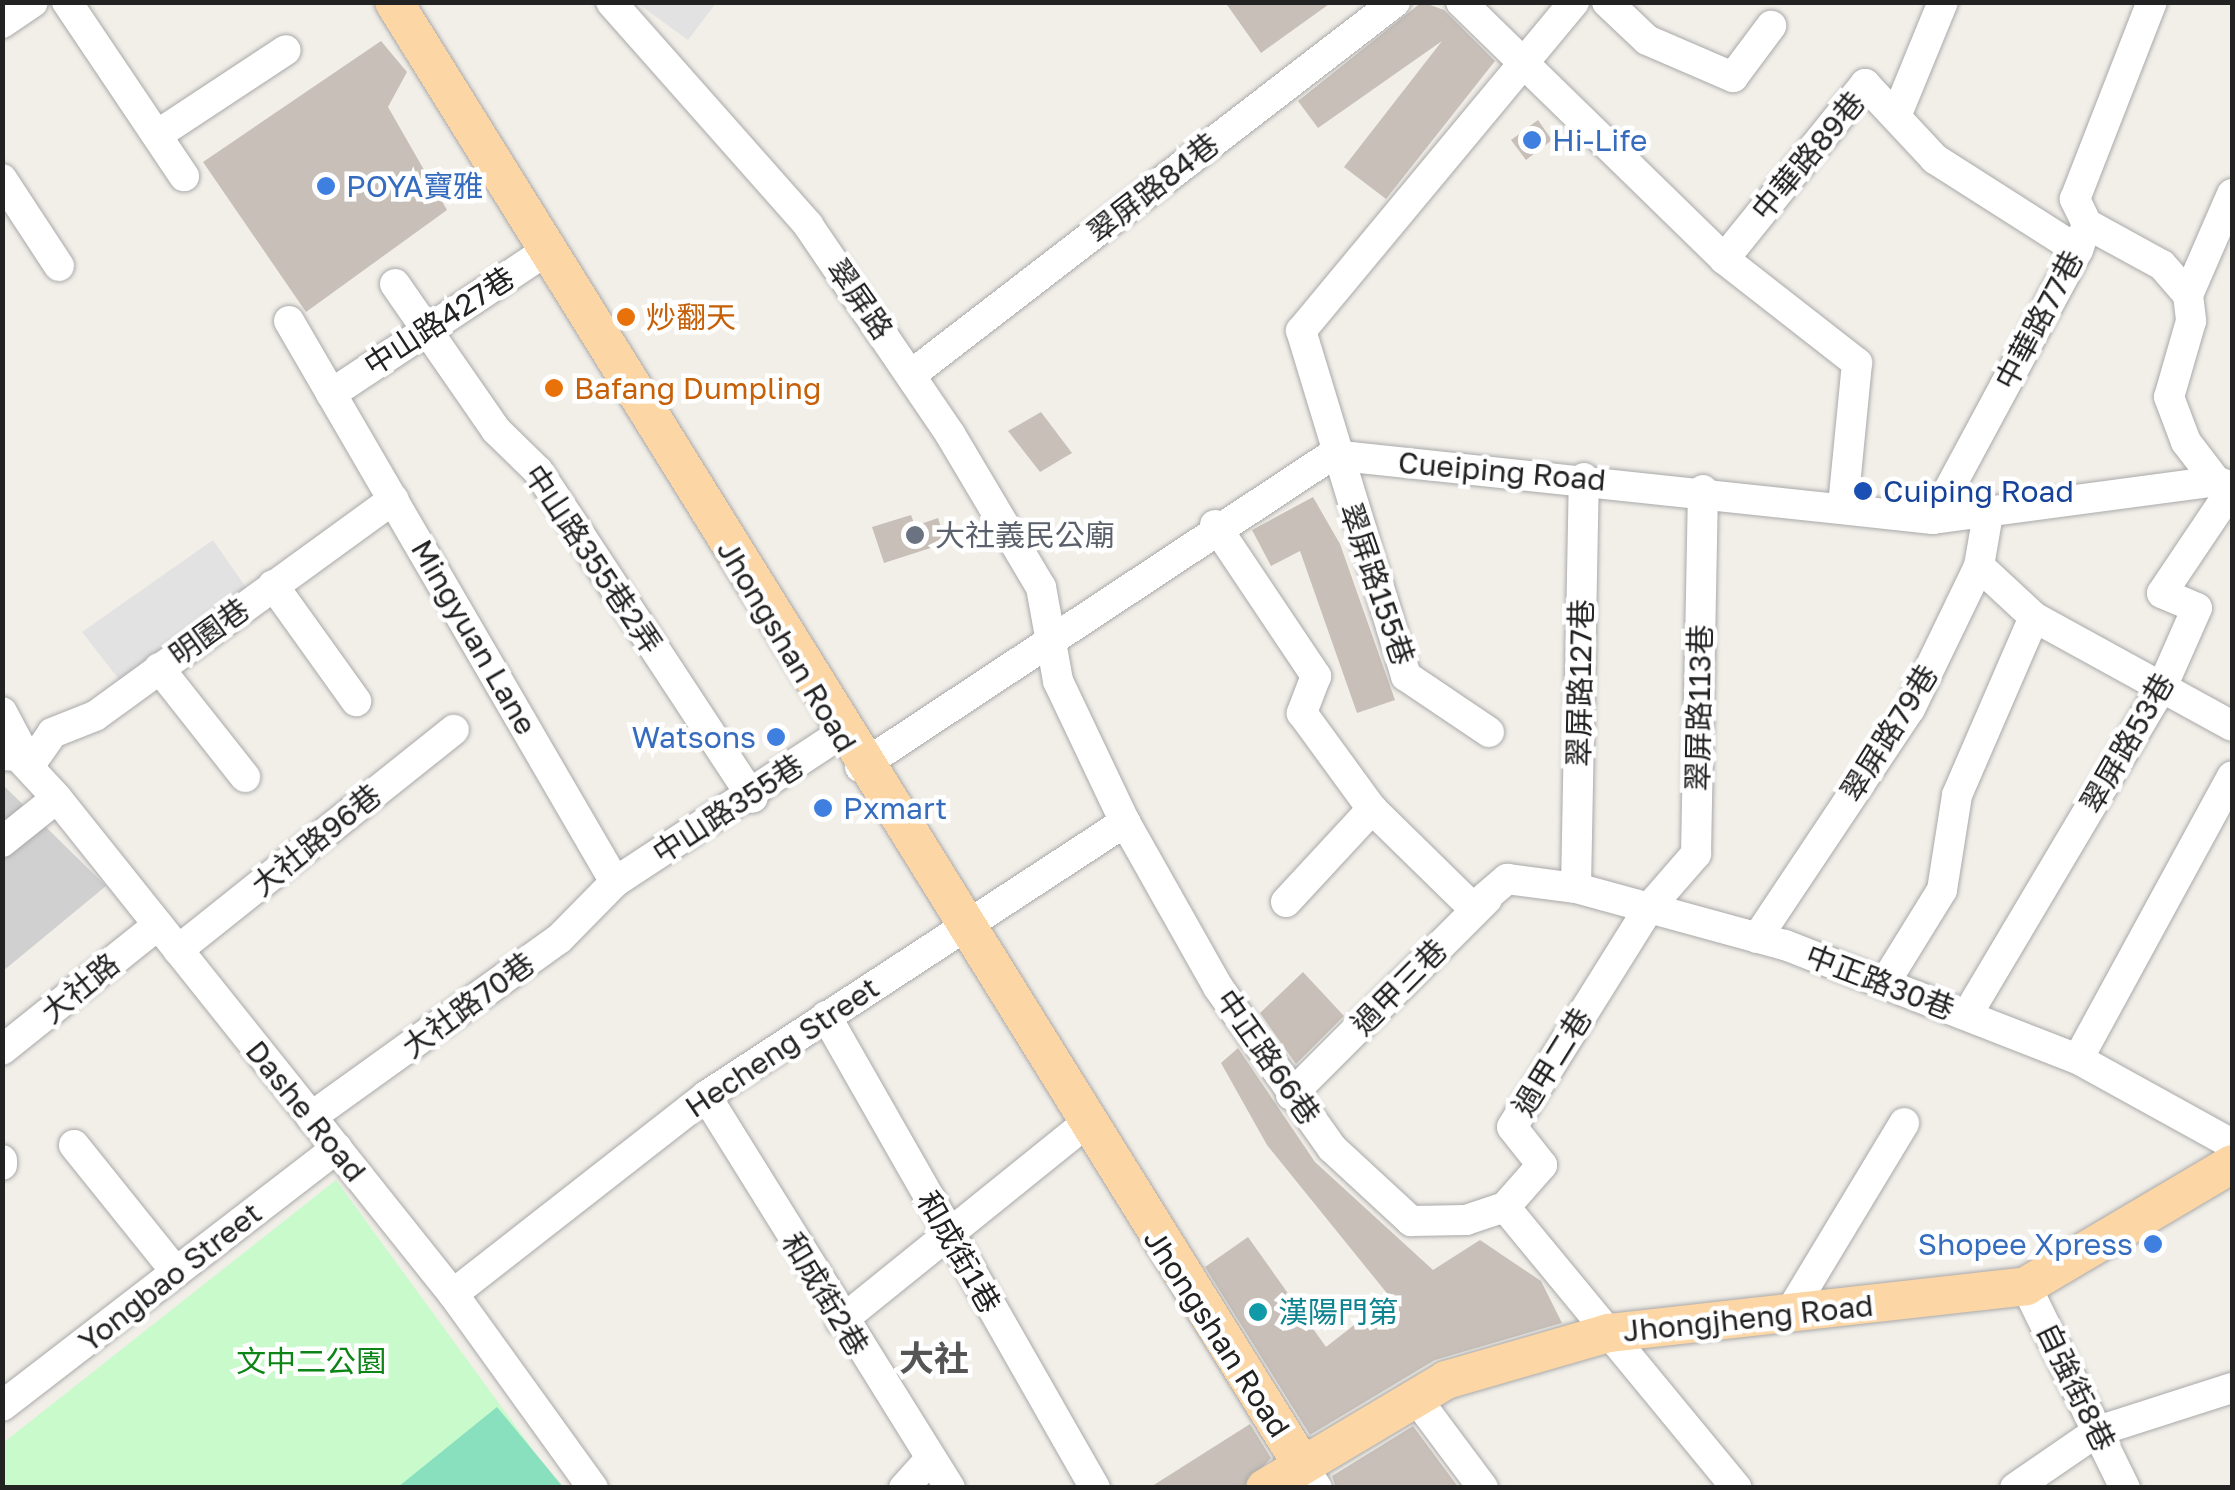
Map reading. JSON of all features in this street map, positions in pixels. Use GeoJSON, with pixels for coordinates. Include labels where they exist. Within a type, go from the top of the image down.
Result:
{"type":"FeatureCollection","features":[{"type":"Feature","properties":{"kind":"main road","name":"Jhongshan Road"},"geometry":{"type":"LineString","coordinates":[[394,2],[860,767],[1310,1476]]}},
{"type":"Feature","properties":{"kind":"main road","name":"Jhongjheng Road"},"geometry":{"type":"LineString","coordinates":[[1265,1488],[1310,1476],[1446,1380],[1608,1333],[2026,1286],[2232,1164]]}},
{"type":"Feature","properties":{"kind":"street"},"geometry":{"type":"LineString","coordinates":[[2,23],[33,2]]}},
{"type":"Feature","properties":{"kind":"street"},"geometry":{"type":"LineString","coordinates":[[67,2],[184,176]]}},
{"type":"Feature","properties":{"kind":"street","name":"翠屏路"},"geometry":{"type":"LineString","coordinates":[[611,2],[808,225],[912,374],[1041,586],[1050,633]]}},
{"type":"Feature","properties":{"kind":"street","name":"翠屏路84巷"},"geometry":{"type":"LineString","coordinates":[[912,374],[1395,2]]}},
{"type":"Feature","properties":{"kind":"street"},"geometry":{"type":"LineString","coordinates":[[1462,2],[1523,68],[1724,259],[1857,363],[1843,505]]}},
{"type":"Feature","properties":{"kind":"street"},"geometry":{"type":"LineString","coordinates":[[860,767],[1050,633],[1215,524],[1332,455],[1301,331],[1574,2]]}},
{"type":"Feature","properties":{"kind":"street"},"geometry":{"type":"LineString","coordinates":[[1607,2],[1647,40],[1733,77],[1772,26]]}},
{"type":"Feature","properties":{"kind":"street","name":"中華路89巷"},"geometry":{"type":"LineString","coordinates":[[1897,114],[1943,2]]}},
{"type":"Feature","properties":{"kind":"street","name":"中華路77巷"},"geometry":{"type":"LineString","coordinates":[[1933,519],[2082,237],[2075,199],[2152,2]]}},
{"type":"Feature","properties":{"kind":"street"},"geometry":{"type":"LineString","coordinates":[[156,134],[286,50]]}},
{"type":"Feature","properties":{"kind":"street","name":"中華路89巷"},"geometry":{"type":"LineString","coordinates":[[1724,259],[1865,84],[1935,159],[2082,237],[2162,265],[2188,295]]}},
{"type":"Feature","properties":{"kind":"street"},"geometry":{"type":"LineString","coordinates":[[2,179],[59,266]]}},
{"type":"Feature","properties":{"kind":"street"},"geometry":{"type":"LineString","coordinates":[[2227,486],[2186,442],[2169,397],[2190,321],[2188,295],[2232,194]]}},
{"type":"Feature","properties":{"kind":"street","name":"中山路427巷"},"geometry":{"type":"LineString","coordinates":[[331,394],[424,326],[548,250]]}},
{"type":"Feature","properties":{"kind":"street","name":"中山路355巷2弄"},"geometry":{"type":"LineString","coordinates":[[395,284],[496,430],[538,471],[753,798]]}},
{"type":"Feature","properties":{"kind":"street","name":"Mingyuan Lane"},"geometry":{"type":"LineString","coordinates":[[290,321],[615,882]]}},
{"type":"Feature","properties":{"kind":"street","name":"Cueiping Road"},"geometry":{"type":"LineString","coordinates":[[1332,455],[1843,505],[1933,519],[2227,486]]}},
{"type":"Feature","properties":{"kind":"street","name":"翠屏路155巷"},"geometry":{"type":"LineString","coordinates":[[1332,455],[1406,676],[1490,732]]}},
{"type":"Feature","properties":{"kind":"street","name":"翠屏路127巷"},"geometry":{"type":"LineString","coordinates":[[1576,888],[1584,478]]}},
{"type":"Feature","properties":{"kind":"street","name":"翠屏路53巷"},"geometry":{"type":"LineString","coordinates":[[1967,1015],[2164,685],[2197,608],[2162,593],[2227,486]]}},
{"type":"Feature","properties":{"kind":"street","name":"翠屏路113巷"},"geometry":{"type":"LineString","coordinates":[[1649,908],[1696,854],[1702,490]]}},
{"type":"Feature","properties":{"kind":"street","name":"明園巷"},"geometry":{"type":"LineString","coordinates":[[16,760],[52,733],[94,716],[394,499]]}},
{"type":"Feature","properties":{"kind":"street","name":"翠屏路79巷"},"geometry":{"type":"LineString","coordinates":[[1757,938],[1910,709],[1979,566],[1988,514]]}},
{"type":"Feature","properties":{"kind":"street"},"geometry":{"type":"LineString","coordinates":[[1215,524],[1316,676],[1302,713],[1372,809],[1473,908],[1507,879]]}},
{"type":"Feature","properties":{"kind":"street"},"geometry":{"type":"LineString","coordinates":[[1979,566],[2034,617],[2164,685],[2232,726]]}},
{"type":"Feature","properties":{"kind":"street"},"geometry":{"type":"LineString","coordinates":[[274,585],[356,701]]}},
{"type":"Feature","properties":{"kind":"street"},"geometry":{"type":"LineString","coordinates":[[1884,984],[1942,890],[1957,795],[2034,617]]}},
{"type":"Feature","properties":{"kind":"street","name":"中正路66巷"},"geometry":{"type":"LineString","coordinates":[[1050,633],[1058,682],[1125,822],[1292,1095],[1371,1194],[1411,1222],[1466,1220],[1505,1207]]}},
{"type":"Feature","properties":{"kind":"street"},"geometry":{"type":"LineString","coordinates":[[159,668],[244,777]]}},
{"type":"Feature","properties":{"kind":"street","name":"Dashe Road"},"geometry":{"type":"LineString","coordinates":[[2,712],[16,760],[57,798],[453,1294],[593,1488]]}},
{"type":"Feature","properties":{"kind":"street","name":"大社路96巷"},"geometry":{"type":"LineString","coordinates":[[178,950],[454,730]]}},
{"type":"Feature","properties":{"kind":"street","name":"中山路355巷"},"geometry":{"type":"LineString","coordinates":[[615,882],[753,798],[840,734]]}},
{"type":"Feature","properties":{"kind":"street"},"geometry":{"type":"LineString","coordinates":[[2078,1058],[2232,776]]}},
{"type":"Feature","properties":{"kind":"street"},"geometry":{"type":"LineString","coordinates":[[2,842],[57,798]]}},
{"type":"Feature","properties":{"kind":"street"},"geometry":{"type":"LineString","coordinates":[[1286,902],[1372,809]]}},
{"type":"Feature","properties":{"kind":"street","name":"Hecheng Street"},"geometry":{"type":"LineString","coordinates":[[453,1294],[706,1096],[1125,822]]}},
{"type":"Feature","properties":{"kind":"street","name":"中正路30巷"},"geometry":{"type":"LineString","coordinates":[[1507,879],[1576,888],[1757,938],[1884,984],[2078,1058],[2232,1144]]}},
{"type":"Feature","properties":{"kind":"street","name":"過甲三巷"},"geometry":{"type":"LineString","coordinates":[[1292,1095],[1507,879]]}},
{"type":"Feature","properties":{"kind":"street","name":"大社路70巷"},"geometry":{"type":"LineString","coordinates":[[311,1116],[560,939],[615,882]]}},
{"type":"Feature","properties":{"kind":"street","name":"過甲二巷"},"geometry":{"type":"LineString","coordinates":[[1505,1207],[1542,1165],[1512,1127],[1649,908]]}},
{"type":"Feature","properties":{"kind":"street","name":"大社路"},"geometry":{"type":"LineString","coordinates":[[2,1050],[158,925]]}},
{"type":"Feature","properties":{"kind":"street","name":"和成街1巷"},"geometry":{"type":"LineString","coordinates":[[826,1016],[1095,1488]]}},
{"type":"Feature","properties":{"kind":"street","name":"和成街2巷"},"geometry":{"type":"LineString","coordinates":[[706,1096],[840,1321],[950,1488]]}},
{"type":"Feature","properties":{"kind":"street"},"geometry":{"type":"LineString","coordinates":[[1789,1314],[1904,1122]]}},
{"type":"Feature","properties":{"kind":"street"},"geometry":{"type":"LineString","coordinates":[[840,1321],[1084,1125]]}},
{"type":"Feature","properties":{"kind":"street"},"geometry":{"type":"LineString","coordinates":[[74,1145],[176,1272]]}},
{"type":"Feature","properties":{"kind":"street","name":"Yongbao Street"},"geometry":{"type":"LineString","coordinates":[[2,1406],[336,1148]]}},
{"type":"Feature","properties":{"kind":"street"},"geometry":{"type":"LineString","coordinates":[[1505,1207],[1738,1488]]}},
{"type":"Feature","properties":{"kind":"street","name":"自強街8巷"},"geometry":{"type":"LineString","coordinates":[[2026,1286],[2125,1488]]}},
{"type":"Feature","properties":{"kind":"street"},"geometry":{"type":"LineString","coordinates":[[2016,1488],[2098,1431],[2232,1388]]}},
{"type":"Feature","properties":{"kind":"street"},"geometry":{"type":"LineString","coordinates":[[1416,1398],[1483,1488]]}},
{"type":"Feature","properties":{"kind":"street"},"geometry":{"type":"LineString","coordinates":[[904,1488],[929,1460]]}},
{"type":"Feature","properties":{"kind":"shaded area"},"geometry":{"type":"Polygon","coordinates":[[[637,3],[716,3],[688,40],[637,3]]]}},
{"type":"Feature","properties":{"kind":"shaded area"},"geometry":{"type":"Polygon","coordinates":[[[213,540],[254,599],[124,686],[82,632],[213,540]]]}},
{"type":"Feature","properties":{"kind":"shaded area"},"geometry":{"type":"Polygon","coordinates":[[[2,784],[106,886],[3,971],[2,971],[2,784]]]}},
{"type":"Feature","properties":{"kind":"green space","name":"文中二公園"},"geometry":{"type":"Polygon","coordinates":[[[336,1180],[560,1487],[3,1488],[3,1443],[336,1180]]]}},
{"type":"Feature","properties":{"kind":"green space"},"geometry":{"type":"Polygon","coordinates":[[[497,1407],[563,1487],[398,1487],[497,1407]]]}},
{"type":"Feature","properties":{"kind":"building"},"geometry":{"type":"Polygon","coordinates":[[[1225,2],[1332,2],[1261,53],[1225,2]]]}},
{"type":"Feature","properties":{"kind":"building"},"geometry":{"type":"Polygon","coordinates":[[[1422,2],[1444,10],[1495,61],[1386,199],[1344,167],[1442,41],[1318,128],[1298,101],[1422,2]]]}},
{"type":"Feature","properties":{"kind":"building","name":"POYA寶雅"},"geometry":{"type":"Polygon","coordinates":[[[381,41],[407,72],[388,107],[447,210],[306,312],[203,162],[381,41]]]}},
{"type":"Feature","properties":{"kind":"building","name":"Hi-Life"},"geometry":{"type":"Polygon","coordinates":[[[1538,120],[1552,140],[1526,160],[1511,140],[1538,120]]]}},
{"type":"Feature","properties":{"kind":"building"},"geometry":{"type":"Polygon","coordinates":[[[1041,412],[1072,453],[1040,472],[1008,431],[1041,412]]]}},
{"type":"Feature","properties":{"kind":"building"},"geometry":{"type":"Polygon","coordinates":[[[1313,497],[1340,544],[1395,700],[1357,713],[1300,551],[1271,566],[1252,530],[1313,497]]]}},
{"type":"Feature","properties":{"kind":"building","name":"大社義民公廟"},"geometry":{"type":"Polygon","coordinates":[[[911,515],[915,526],[938,518],[946,543],[884,563],[872,527],[911,515]]]}},
{"type":"Feature","properties":{"kind":"building"},"geometry":{"type":"Polygon","coordinates":[[[1303,972],[1344,1016],[1296,1064],[1260,1013],[1303,972]]]}},
{"type":"Feature","properties":{"kind":"building"},"geometry":{"type":"Polygon","coordinates":[[[1238,1048],[1315,1162],[1433,1270],[1480,1240],[1541,1281],[1562,1323],[1435,1360],[1310,1435],[1205,1267],[1248,1237],[1326,1347],[1390,1297],[1267,1145],[1221,1063],[1238,1048]]]}},
{"type":"Feature","properties":{"kind":"building"},"geometry":{"type":"Polygon","coordinates":[[[1250,1424],[1271,1458],[1243,1488],[1149,1488],[1250,1424]]]}},
{"type":"Feature","properties":{"kind":"building"},"geometry":{"type":"Polygon","coordinates":[[[1413,1426],[1459,1488],[1336,1488],[1332,1476],[1413,1426]]]}},
{"type":"Feature","properties":{"kind":"place","name":"Hi-Life"},"geometry":{"type":"Point","coordinates":[1532,140]}},
{"type":"Feature","properties":{"kind":"place","name":"POYA寶雅"},"geometry":{"type":"Point","coordinates":[326,186]}},
{"type":"Feature","properties":{"kind":"place","name":"炒翻天"},"geometry":{"type":"Point","coordinates":[626,317]}},
{"type":"Feature","properties":{"kind":"place","name":"Bafang Dumpling"},"geometry":{"type":"Point","coordinates":[554,388]}},
{"type":"Feature","properties":{"kind":"place","name":"Cuiping Road"},"geometry":{"type":"Point","coordinates":[1863,491]}},
{"type":"Feature","properties":{"kind":"place","name":"大社義民公廟"},"geometry":{"type":"Point","coordinates":[915,535]}},
{"type":"Feature","properties":{"kind":"place","name":"Watsons"},"geometry":{"type":"Point","coordinates":[776,737]}},
{"type":"Feature","properties":{"kind":"place","name":"Pxmart"},"geometry":{"type":"Point","coordinates":[823,808]}},
{"type":"Feature","properties":{"kind":"place","name":"Shopee Xpress"},"geometry":{"type":"Point","coordinates":[2153,1244]}},
{"type":"Feature","properties":{"kind":"place","name":"漢陽門第"},"geometry":{"type":"Point","coordinates":[1258,1312]}},
{"type":"Feature","properties":{"kind":"district","name":"大社"},"geometry":{"type":"Point","coordinates":[934,1358]}}]}
